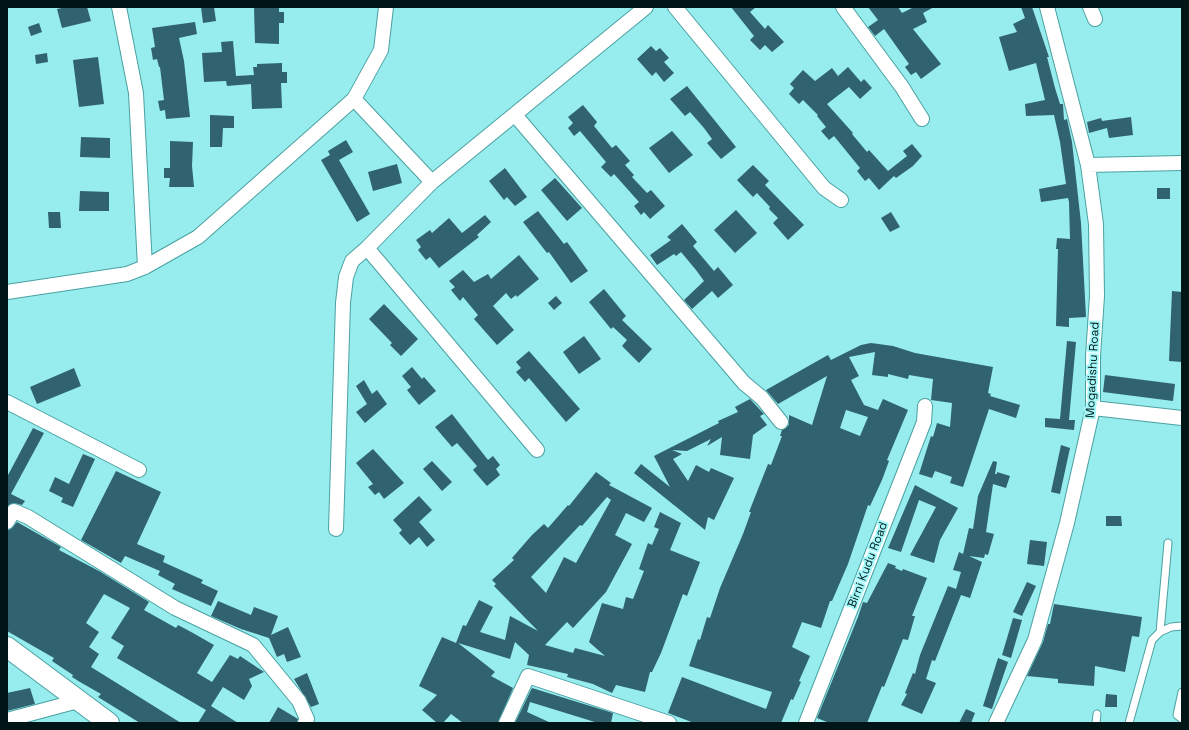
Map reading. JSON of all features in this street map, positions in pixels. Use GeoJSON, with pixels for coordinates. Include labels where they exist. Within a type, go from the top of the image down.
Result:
{"type":"FeatureCollection","features":[{"type":"Feature","properties":{"kind":"street"},"geometry":{"type":"LineString","coordinates":[[119,7],[136,93],[145,267]]}},
{"type":"Feature","properties":{"kind":"street"},"geometry":{"type":"LineString","coordinates":[[7,292],[127,274],[145,267],[198,237],[354,99],[381,50],[386,7]]}},
{"type":"Feature","properties":{"kind":"street"},"geometry":{"type":"LineString","coordinates":[[336,529],[343,311],[346,277],[352,261],[367,248],[432,182],[646,7]]}},
{"type":"Feature","properties":{"kind":"street"},"geometry":{"type":"LineString","coordinates":[[675,7],[824,188],[841,200]]}},
{"type":"Feature","properties":{"kind":"street"},"geometry":{"type":"LineString","coordinates":[[842,7],[902,87],[922,119]]}},
{"type":"Feature","properties":{"kind":"street","name":"Mogadishu Road"},"geometry":{"type":"LineString","coordinates":[[996,723],[1035,640],[1068,523],[1093,408],[1093,356],[1097,296],[1096,224],[1088,165],[1047,7]]}},
{"type":"Feature","properties":{"kind":"street"},"geometry":{"type":"LineString","coordinates":[[354,99],[432,182]]}},
{"type":"Feature","properties":{"kind":"street"},"geometry":{"type":"LineString","coordinates":[[515,115],[739,378],[762,398],[781,422]]}},
{"type":"Feature","properties":{"kind":"street"},"geometry":{"type":"LineString","coordinates":[[1088,165],[1182,163]]}},
{"type":"Feature","properties":{"kind":"street"},"geometry":{"type":"LineString","coordinates":[[367,248],[537,450]]}},
{"type":"Feature","properties":{"kind":"street"},"geometry":{"type":"LineString","coordinates":[[7,402],[139,470]]}},
{"type":"Feature","properties":{"kind":"street","name":"Birni Kudu Road"},"geometry":{"type":"LineString","coordinates":[[806,723],[924,422],[925,406]]}},
{"type":"Feature","properties":{"kind":"street"},"geometry":{"type":"LineString","coordinates":[[1093,408],[1182,418]]}},
{"type":"Feature","properties":{"kind":"street"},"geometry":{"type":"LineString","coordinates":[[7,522],[14,511],[28,518],[175,608],[253,645],[299,701],[307,719],[305,723]]}},
{"type":"Feature","properties":{"kind":"street"},"geometry":{"type":"LineString","coordinates":[[7,647],[109,723]]}},
{"type":"Feature","properties":{"kind":"street"},"geometry":{"type":"LineString","coordinates":[[506,723],[528,676],[668,723]]}},
{"type":"Feature","properties":{"kind":"street"},"geometry":{"type":"LineString","coordinates":[[7,720],[78,701]]}},
{"type":"Feature","properties":{"kind":"lane"},"geometry":{"type":"LineString","coordinates":[[1160,632],[1168,543]]}},
{"type":"Feature","properties":{"kind":"lane"},"geometry":{"type":"LineString","coordinates":[[1130,723],[1152,640],[1160,632],[1171,627],[1182,626]]}},
{"type":"Feature","properties":{"kind":"lane"},"geometry":{"type":"LineString","coordinates":[[1182,692],[1177,715],[1182,719]]}},
{"type":"Feature","properties":{"kind":"lane"},"geometry":{"type":"LineString","coordinates":[[1096,723],[1097,714]]}},
{"type":"Feature","properties":{"kind":"building"},"geometry":{"type":"Polygon","coordinates":[[[66,7],[87,7],[91,21],[62,28],[57,9],[66,7]]]}},
{"type":"Feature","properties":{"kind":"building"},"geometry":{"type":"Polygon","coordinates":[[[201,7],[214,7],[216,21],[203,23],[201,7]]]}},
{"type":"Feature","properties":{"kind":"building"},"geometry":{"type":"Polygon","coordinates":[[[254,7],[279,7],[279,12],[284,12],[284,23],[279,23],[279,44],[255,43],[254,7]]]}},
{"type":"Feature","properties":{"kind":"building"},"geometry":{"type":"Polygon","coordinates":[[[731,7],[756,7],[750,12],[765,29],[768,25],[784,42],[772,52],[765,45],[760,50],[750,40],[754,36],[731,7]]]}},
{"type":"Feature","properties":{"kind":"building"},"geometry":{"type":"Polygon","coordinates":[[[868,7],[898,7],[902,13],[914,7],[934,7],[923,13],[927,22],[913,29],[941,64],[921,79],[916,72],[911,75],[905,67],[909,64],[884,29],[875,36],[868,27],[878,20],[868,7]]]}},
{"type":"Feature","properties":{"kind":"building"},"geometry":{"type":"Polygon","coordinates":[[[1021,7],[1032,7],[1049,57],[1047,57],[1060,104],[1063,104],[1064,120],[1067,119],[1072,142],[1081,223],[1086,317],[1069,318],[1069,327],[1056,326],[1058,249],[1056,249],[1057,238],[1070,239],[1069,202],[1068,198],[1041,202],[1039,189],[1066,184],[1060,142],[1054,115],[1026,116],[1025,104],[1045,100],[1036,63],[1009,71],[999,37],[1017,32],[1013,24],[1025,18],[1021,7]]]}},
{"type":"Feature","properties":{"kind":"building"},"geometry":{"type":"Polygon","coordinates":[[[195,22],[197,34],[179,38],[184,61],[190,117],[166,119],[165,110],[160,111],[158,101],[164,100],[160,67],[157,59],[153,60],[151,48],[155,47],[152,28],[195,22]]]}},
{"type":"Feature","properties":{"kind":"building"},"geometry":{"type":"Polygon","coordinates":[[[39,23],[42,32],[31,36],[28,27],[39,23]]]}},
{"type":"Feature","properties":{"kind":"building"},"geometry":{"type":"Polygon","coordinates":[[[233,41],[236,76],[254,75],[253,67],[257,67],[257,64],[282,63],[282,72],[287,72],[287,83],[281,83],[282,108],[252,109],[251,84],[227,86],[226,81],[204,82],[202,53],[222,52],[221,42],[233,41]]]}},
{"type":"Feature","properties":{"kind":"building"},"geometry":{"type":"Polygon","coordinates":[[[651,46],[656,51],[660,48],[669,58],[664,62],[674,73],[664,82],[656,72],[652,76],[637,59],[651,46]]]}},
{"type":"Feature","properties":{"kind":"building"},"geometry":{"type":"Polygon","coordinates":[[[47,53],[48,62],[36,64],[35,55],[47,53]]]}},
{"type":"Feature","properties":{"kind":"building"},"geometry":{"type":"Polygon","coordinates":[[[98,57],[104,104],[79,107],[73,60],[98,57]]]}},
{"type":"Feature","properties":{"kind":"building"},"geometry":{"type":"Polygon","coordinates":[[[848,67],[861,82],[864,79],[872,88],[860,99],[849,87],[827,104],[853,133],[852,134],[867,152],[869,150],[888,171],[907,156],[903,151],[912,144],[922,156],[913,166],[896,178],[894,176],[879,190],[869,178],[865,181],[857,171],[860,168],[834,136],[829,140],[821,131],[826,127],[817,116],[818,115],[803,100],[799,104],[789,94],[794,88],[790,84],[803,70],[815,81],[832,68],[838,76],[848,67]]]}},
{"type":"Feature","properties":{"kind":"building"},"geometry":{"type":"Polygon","coordinates":[[[687,86],[736,147],[721,159],[707,143],[712,139],[704,128],[690,112],[685,116],[670,99],[687,86]]]}},
{"type":"Feature","properties":{"kind":"building"},"geometry":{"type":"Polygon","coordinates":[[[583,105],[597,122],[594,126],[612,148],[616,145],[630,161],[625,165],[634,175],[632,177],[647,193],[651,190],[665,206],[650,219],[644,212],[641,215],[634,206],[639,202],[614,174],[611,177],[601,167],[606,162],[580,131],[574,136],[568,128],[573,123],[568,117],[583,105]]]}},
{"type":"Feature","properties":{"kind":"building"},"geometry":{"type":"Polygon","coordinates":[[[210,115],[234,116],[234,128],[223,128],[222,147],[210,147],[210,115]]]}},
{"type":"Feature","properties":{"kind":"building"},"geometry":{"type":"Polygon","coordinates":[[[1131,117],[1133,135],[1109,138],[1107,128],[1089,133],[1087,122],[1101,118],[1102,121],[1131,117]]]}},
{"type":"Feature","properties":{"kind":"building"},"geometry":{"type":"Polygon","coordinates":[[[672,131],[693,155],[669,173],[649,148],[672,131]]]}},
{"type":"Feature","properties":{"kind":"building"},"geometry":{"type":"Polygon","coordinates":[[[81,137],[110,138],[110,158],[80,157],[81,137]]]}},
{"type":"Feature","properties":{"kind":"building"},"geometry":{"type":"Polygon","coordinates":[[[346,140],[353,152],[339,160],[370,214],[357,222],[321,160],[330,155],[328,151],[346,140]]]}},
{"type":"Feature","properties":{"kind":"building"},"geometry":{"type":"Polygon","coordinates":[[[170,141],[193,142],[192,166],[194,187],[169,187],[170,178],[164,178],[164,168],[170,168],[170,141]]]}},
{"type":"Feature","properties":{"kind":"building"},"geometry":{"type":"Polygon","coordinates":[[[397,164],[402,183],[373,191],[368,172],[397,164]]]}},
{"type":"Feature","properties":{"kind":"building"},"geometry":{"type":"Polygon","coordinates":[[[753,165],[769,181],[765,185],[804,225],[788,240],[773,223],[778,218],[769,209],[770,207],[757,193],[753,197],[737,180],[753,165]]]}},
{"type":"Feature","properties":{"kind":"building"},"geometry":{"type":"Polygon","coordinates":[[[505,168],[527,197],[515,206],[507,197],[504,200],[489,181],[505,168]]]}},
{"type":"Feature","properties":{"kind":"building"},"geometry":{"type":"Polygon","coordinates":[[[555,178],[582,208],[567,221],[541,190],[555,178]]]}},
{"type":"Feature","properties":{"kind":"building"},"geometry":{"type":"Polygon","coordinates":[[[1157,188],[1170,188],[1170,199],[1157,199],[1157,188]]]}},
{"type":"Feature","properties":{"kind":"building"},"geometry":{"type":"Polygon","coordinates":[[[80,191],[109,192],[109,211],[79,211],[80,191]]]}},
{"type":"Feature","properties":{"kind":"building"},"geometry":{"type":"Polygon","coordinates":[[[736,210],[757,233],[735,253],[714,230],[736,210]]]}},
{"type":"Feature","properties":{"kind":"building"},"geometry":{"type":"Polygon","coordinates":[[[538,211],[564,244],[567,242],[588,271],[571,283],[549,252],[547,253],[523,222],[538,211]]]}},
{"type":"Feature","properties":{"kind":"building"},"geometry":{"type":"Polygon","coordinates":[[[48,212],[60,212],[61,228],[49,228],[48,212]]]}},
{"type":"Feature","properties":{"kind":"building"},"geometry":{"type":"Polygon","coordinates":[[[891,212],[900,227],[890,232],[881,218],[891,212]]]}},
{"type":"Feature","properties":{"kind":"building"},"geometry":{"type":"Polygon","coordinates":[[[485,215],[491,222],[477,235],[479,237],[439,268],[430,257],[426,260],[418,250],[421,247],[416,240],[430,230],[432,233],[449,218],[462,233],[485,215]]]}},
{"type":"Feature","properties":{"kind":"building"},"geometry":{"type":"Polygon","coordinates":[[[682,224],[697,242],[693,246],[714,271],[718,267],[733,285],[718,298],[712,291],[692,309],[684,300],[704,281],[696,270],[681,252],[676,256],[674,254],[657,265],[650,255],[671,240],[667,237],[682,224]]]}},
{"type":"Feature","properties":{"kind":"building"},"geometry":{"type":"Polygon","coordinates":[[[519,255],[539,279],[517,297],[516,295],[511,299],[506,293],[493,306],[514,330],[497,345],[474,319],[478,315],[463,297],[460,301],[451,290],[455,287],[449,281],[463,270],[474,282],[488,274],[491,279],[519,255]]]}},
{"type":"Feature","properties":{"kind":"building"},"geometry":{"type":"Polygon","coordinates":[[[604,289],[626,316],[622,320],[652,349],[639,363],[622,346],[627,340],[613,327],[611,329],[589,302],[604,289]]]}},
{"type":"Feature","properties":{"kind":"building"},"geometry":{"type":"Polygon","coordinates":[[[1172,291],[1182,292],[1182,362],[1169,361],[1172,291]]]}},
{"type":"Feature","properties":{"kind":"building"},"geometry":{"type":"Polygon","coordinates":[[[556,296],[562,303],[554,310],[548,303],[556,296]]]}},
{"type":"Feature","properties":{"kind":"building"},"geometry":{"type":"Polygon","coordinates":[[[384,304],[418,339],[401,356],[390,345],[392,343],[369,319],[384,304]]]}},
{"type":"Feature","properties":{"kind":"building"},"geometry":{"type":"Polygon","coordinates":[[[584,336],[601,359],[579,374],[563,352],[584,336]]]}},
{"type":"Feature","properties":{"kind":"building"},"geometry":{"type":"Polygon","coordinates":[[[1067,341],[1076,342],[1069,420],[1075,420],[1074,430],[1045,427],[1045,418],[1060,419],[1067,341]]]}},
{"type":"Feature","properties":{"kind":"building"},"geometry":{"type":"Polygon","coordinates":[[[871,343],[893,346],[915,353],[993,367],[988,393],[991,394],[990,396],[1020,405],[1016,418],[989,409],[963,487],[950,483],[952,477],[935,471],[932,478],[919,474],[931,436],[933,437],[937,423],[950,427],[952,403],[931,400],[933,379],[909,375],[908,379],[888,374],[888,377],[872,375],[875,352],[849,357],[859,376],[851,380],[864,405],[878,410],[883,399],[908,410],[887,460],[889,461],[882,480],[870,506],[868,505],[848,564],[832,601],[830,601],[821,628],[802,622],[792,647],[810,656],[799,681],[801,682],[793,700],[791,699],[781,723],[694,723],[668,713],[682,677],[766,709],[772,692],[689,666],[698,639],[700,640],[707,617],[710,618],[720,588],[743,534],[751,512],[749,512],[768,464],[771,465],[782,436],[780,436],[782,430],[789,425],[789,415],[812,425],[827,376],[778,404],[766,390],[828,355],[831,360],[861,345],[871,343]],[[846,410],[840,428],[860,436],[868,417],[846,410]]]}},
{"type":"Feature","properties":{"kind":"building"},"geometry":{"type":"Polygon","coordinates":[[[529,351],[580,409],[566,422],[529,378],[525,382],[516,372],[521,368],[516,362],[529,351]]]}},
{"type":"Feature","properties":{"kind":"building"},"geometry":{"type":"Polygon","coordinates":[[[412,367],[422,379],[424,377],[436,391],[419,405],[407,390],[411,387],[402,376],[412,367]]]}},
{"type":"Feature","properties":{"kind":"building"},"geometry":{"type":"Polygon","coordinates":[[[74,368],[81,386],[37,404],[30,387],[74,368]]]}},
{"type":"Feature","properties":{"kind":"building"},"geometry":{"type":"Polygon","coordinates":[[[1105,375],[1175,384],[1173,401],[1103,392],[1105,375]]]}},
{"type":"Feature","properties":{"kind":"building"},"geometry":{"type":"Polygon","coordinates":[[[364,380],[372,394],[377,390],[387,404],[365,423],[356,412],[367,404],[356,386],[364,380]]]}},
{"type":"Feature","properties":{"kind":"building"},"geometry":{"type":"Polygon","coordinates":[[[750,399],[764,414],[760,416],[767,425],[753,435],[750,459],[720,455],[722,437],[707,446],[711,439],[687,451],[672,450],[682,454],[673,459],[688,481],[696,465],[709,472],[711,468],[734,478],[714,520],[708,517],[705,530],[634,473],[641,464],[670,487],[654,456],[719,423],[718,421],[738,412],[735,407],[750,399]]]}},
{"type":"Feature","properties":{"kind":"building"},"geometry":{"type":"Polygon","coordinates":[[[452,414],[488,460],[493,456],[500,465],[496,469],[500,475],[487,486],[473,470],[477,466],[457,443],[452,447],[435,427],[452,414]]]}},
{"type":"Feature","properties":{"kind":"building"},"geometry":{"type":"Polygon","coordinates":[[[33,428],[44,433],[11,494],[25,501],[22,505],[14,503],[7,506],[7,477],[33,428]]]}},
{"type":"Feature","properties":{"kind":"building"},"geometry":{"type":"Polygon","coordinates":[[[1061,445],[1070,448],[1060,494],[1051,492],[1061,445]]]}},
{"type":"Feature","properties":{"kind":"building"},"geometry":{"type":"Polygon","coordinates":[[[373,449],[404,483],[384,499],[379,492],[375,495],[368,487],[373,484],[356,463],[373,449]]]}},
{"type":"Feature","properties":{"kind":"building"},"geometry":{"type":"Polygon","coordinates":[[[83,454],[95,459],[73,507],[61,502],[63,498],[49,491],[55,477],[69,484],[83,454]]]}},
{"type":"Feature","properties":{"kind":"building"},"geometry":{"type":"Polygon","coordinates":[[[432,461],[452,482],[442,491],[423,469],[432,461]]]}},
{"type":"Feature","properties":{"kind":"building"},"geometry":{"type":"Polygon","coordinates":[[[993,461],[997,462],[995,474],[997,474],[997,472],[1010,476],[1006,488],[993,484],[986,532],[994,534],[988,555],[985,554],[984,558],[969,556],[982,562],[970,598],[961,595],[935,661],[932,660],[926,679],[936,683],[922,714],[901,705],[907,694],[905,693],[913,673],[915,674],[920,655],[948,586],[956,589],[961,572],[953,570],[959,552],[963,554],[969,528],[973,529],[978,496],[993,461]]]}},
{"type":"Feature","properties":{"kind":"building"},"geometry":{"type":"Polygon","coordinates":[[[116,471],[161,492],[137,544],[165,556],[163,562],[203,580],[201,583],[218,591],[211,606],[172,589],[175,584],[158,575],[160,571],[125,556],[121,563],[81,540],[116,471]]]}},
{"type":"Feature","properties":{"kind":"building"},"geometry":{"type":"Polygon","coordinates":[[[596,472],[611,483],[609,485],[652,508],[644,522],[626,513],[615,535],[632,544],[606,592],[573,628],[567,622],[545,645],[573,653],[575,648],[605,656],[589,642],[602,603],[623,609],[626,597],[633,599],[644,571],[639,569],[648,543],[652,545],[659,529],[654,527],[660,512],[681,523],[670,550],[700,562],[687,596],[683,594],[661,653],[652,672],[650,672],[645,692],[616,685],[612,693],[593,684],[567,677],[568,674],[527,665],[529,655],[515,642],[510,659],[458,643],[495,672],[491,676],[513,688],[498,723],[463,723],[451,714],[443,723],[437,723],[422,710],[437,695],[419,686],[442,637],[456,643],[463,625],[466,626],[479,600],[493,607],[480,632],[505,640],[510,616],[538,631],[494,586],[496,584],[492,580],[514,560],[512,558],[532,535],[544,524],[548,528],[568,505],[569,506],[596,472]],[[607,497],[582,526],[580,525],[531,577],[546,593],[564,557],[576,563],[611,500],[607,497]]]}},
{"type":"Feature","properties":{"kind":"building"},"geometry":{"type":"Polygon","coordinates":[[[915,485],[958,508],[940,540],[934,563],[910,555],[936,507],[919,500],[901,552],[888,548],[915,485]]]}},
{"type":"Feature","properties":{"kind":"building"},"geometry":{"type":"Polygon","coordinates":[[[419,496],[432,510],[419,522],[435,540],[427,547],[419,537],[410,545],[399,533],[402,530],[393,520],[419,496]]]}},
{"type":"Feature","properties":{"kind":"building"},"geometry":{"type":"Polygon","coordinates":[[[1106,516],[1121,516],[1122,526],[1106,526],[1106,516]]]}},
{"type":"Feature","properties":{"kind":"building"},"geometry":{"type":"Polygon","coordinates":[[[17,522],[61,547],[59,550],[99,571],[149,602],[144,610],[176,628],[178,625],[214,645],[197,673],[212,682],[230,655],[238,659],[240,656],[264,672],[249,679],[252,686],[244,700],[223,687],[211,706],[238,723],[198,723],[206,710],[117,658],[124,646],[111,638],[130,608],[104,594],[86,623],[99,632],[89,647],[99,654],[91,667],[181,723],[140,723],[98,697],[101,694],[72,677],[73,675],[52,661],[54,658],[7,631],[7,530],[11,529],[17,522]]]}},
{"type":"Feature","properties":{"kind":"building"},"geometry":{"type":"Polygon","coordinates":[[[1030,540],[1047,542],[1044,566],[1027,564],[1030,540]]]}},
{"type":"Feature","properties":{"kind":"building"},"geometry":{"type":"Polygon","coordinates":[[[888,563],[896,566],[895,568],[902,571],[903,569],[927,578],[912,616],[915,616],[908,640],[903,639],[884,687],[882,686],[867,723],[829,723],[817,718],[863,602],[867,603],[888,563]]]}},
{"type":"Feature","properties":{"kind":"building"},"geometry":{"type":"Polygon","coordinates":[[[1027,582],[1036,586],[1022,616],[1013,612],[1027,582]]]}},
{"type":"Feature","properties":{"kind":"building"},"geometry":{"type":"Polygon","coordinates":[[[218,601],[251,615],[254,607],[278,616],[271,635],[288,627],[301,657],[287,662],[284,654],[277,657],[269,638],[241,629],[211,616],[218,601]]]}},
{"type":"Feature","properties":{"kind":"building"},"geometry":{"type":"Polygon","coordinates":[[[1054,604],[1142,617],[1139,637],[1132,636],[1125,672],[1095,666],[1094,686],[1058,683],[1058,679],[1027,676],[1043,642],[1048,624],[1050,624],[1054,604]]]}},
{"type":"Feature","properties":{"kind":"building"},"geometry":{"type":"Polygon","coordinates":[[[1013,618],[1022,620],[1011,658],[1002,655],[1013,618]]]}},
{"type":"Feature","properties":{"kind":"building"},"geometry":{"type":"Polygon","coordinates":[[[998,658],[1008,662],[992,709],[983,706],[998,658]]]}},
{"type":"Feature","properties":{"kind":"building"},"geometry":{"type":"Polygon","coordinates":[[[307,673],[319,704],[311,707],[294,679],[307,673]]]}},
{"type":"Feature","properties":{"kind":"building"},"geometry":{"type":"Polygon","coordinates":[[[30,688],[35,704],[7,711],[7,693],[30,688]]]}},
{"type":"Feature","properties":{"kind":"building"},"geometry":{"type":"Polygon","coordinates":[[[532,688],[613,713],[611,723],[598,723],[530,702],[527,712],[551,723],[515,723],[532,688]]]}},
{"type":"Feature","properties":{"kind":"building"},"geometry":{"type":"Polygon","coordinates":[[[1106,694],[1117,695],[1117,707],[1105,707],[1106,694]]]}},
{"type":"Feature","properties":{"kind":"building"},"geometry":{"type":"Polygon","coordinates":[[[278,707],[298,719],[297,723],[269,723],[278,707]]]}},
{"type":"Feature","properties":{"kind":"building"},"geometry":{"type":"Polygon","coordinates":[[[966,709],[975,713],[971,723],[959,723],[966,709]]]}}]}
